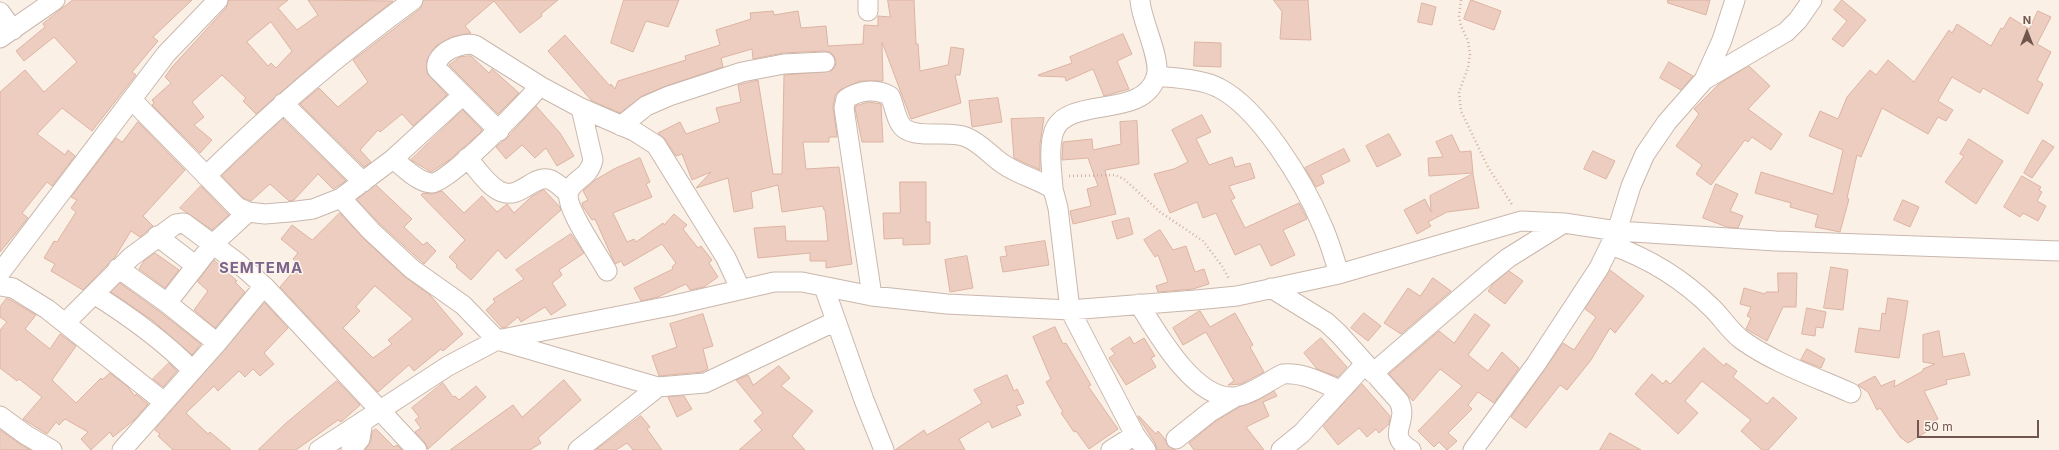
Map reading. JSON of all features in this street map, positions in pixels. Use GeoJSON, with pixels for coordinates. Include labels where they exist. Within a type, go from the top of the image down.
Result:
{"type":"FeatureCollection","features":[{"type":"Feature","properties":{"kind":"street"},"geometry":{"type":"LineString","coordinates":[[0,273],[166,54],[218,0]]}},
{"type":"Feature","properties":{"kind":"street"},"geometry":{"type":"LineString","coordinates":[[206,176],[345,50],[413,0]]}},
{"type":"Feature","properties":{"kind":"street"},"geometry":{"type":"LineString","coordinates":[[1140,0],[1141,12],[1156,60],[1156,76],[1149,88],[1140,96],[1123,104],[1081,111],[1063,120],[1054,130],[1051,146],[1053,183],[1058,208],[1070,310],[1135,435],[1146,450]]}},
{"type":"Feature","properties":{"kind":"street"},"geometry":{"type":"LineString","coordinates":[[1473,450],[1536,364],[1584,293],[1614,238],[1631,186],[1645,154],[1667,122],[1704,80],[1722,40],[1735,0]]}},
{"type":"Feature","properties":{"kind":"street"},"geometry":{"type":"LineString","coordinates":[[1704,80],[1786,32],[1798,20],[1812,0]]}},
{"type":"Feature","properties":{"kind":"street"},"geometry":{"type":"LineString","coordinates":[[0,12],[6,34],[49,2]]}},
{"type":"Feature","properties":{"kind":"street"},"geometry":{"type":"LineString","coordinates":[[499,131],[437,69],[436,64],[439,59],[453,48],[468,43],[495,57],[540,86],[581,108],[634,131],[656,145],[726,258],[740,288]]}},
{"type":"Feature","properties":{"kind":"street"},"geometry":{"type":"LineString","coordinates":[[621,126],[646,106],[669,96],[742,72],[784,64],[825,62]]}},
{"type":"Feature","properties":{"kind":"street"},"geometry":{"type":"LineString","coordinates":[[1156,76],[1188,80],[1218,87],[1241,102],[1262,125],[1306,191],[1322,224],[1339,274]]}},
{"type":"Feature","properties":{"kind":"street"},"geometry":{"type":"LineString","coordinates":[[393,159],[418,178],[426,182],[434,183],[454,170],[499,131],[540,86]]}},
{"type":"Feature","properties":{"kind":"street"},"geometry":{"type":"LineString","coordinates":[[872,296],[846,134],[844,108],[846,99],[853,94],[876,91],[884,93],[890,96],[900,124],[905,129],[912,132],[952,134],[966,137],[1021,175],[1043,183],[1053,183]]}},
{"type":"Feature","properties":{"kind":"street"},"geometry":{"type":"LineString","coordinates":[[132,100],[237,207],[248,212],[265,214],[313,209],[341,198],[393,159],[463,95]]}},
{"type":"Feature","properties":{"kind":"street"},"geometry":{"type":"LineString","coordinates":[[284,104],[362,182]]}},
{"type":"Feature","properties":{"kind":"street"},"geometry":{"type":"LineString","coordinates":[[581,108],[593,160],[591,168],[584,176],[572,185],[568,193],[568,201],[579,225],[607,271]]}},
{"type":"Feature","properties":{"kind":"street"},"geometry":{"type":"LineString","coordinates":[[467,158],[495,188],[502,192],[510,194],[544,179],[556,182],[568,193]]}},
{"type":"Feature","properties":{"kind":"street"},"geometry":{"type":"LineString","coordinates":[[341,198],[371,231],[412,269],[463,305],[497,340],[658,387],[705,383],[836,321]]}},
{"type":"Feature","properties":{"kind":"street"},"geometry":{"type":"LineString","coordinates":[[167,303],[195,265],[213,244],[248,212]]}},
{"type":"Feature","properties":{"kind":"street"},"geometry":{"type":"LineString","coordinates":[[319,450],[448,366],[497,340],[670,306],[740,288],[791,281],[872,296],[946,304],[1070,310],[1237,296],[1339,274],[1520,220],[1564,223],[1614,238],[1776,241],[2059,251]]}},
{"type":"Feature","properties":{"kind":"street"},"geometry":{"type":"LineString","coordinates":[[65,323],[118,268],[157,236],[176,224],[184,223],[213,244],[264,286],[417,450]]}},
{"type":"Feature","properties":{"kind":"street"},"geometry":{"type":"LineString","coordinates":[[1281,450],[1302,433],[1340,390],[1508,258],[1564,223]]}},
{"type":"Feature","properties":{"kind":"street"},"geometry":{"type":"LineString","coordinates":[[157,236],[195,265]]}},
{"type":"Feature","properties":{"kind":"street"},"geometry":{"type":"LineString","coordinates":[[1614,238],[1636,254],[1679,278],[1714,310],[1737,336],[1765,354],[1851,393]]}},
{"type":"Feature","properties":{"kind":"street"},"geometry":{"type":"LineString","coordinates":[[118,268],[167,303],[217,343]]}},
{"type":"Feature","properties":{"kind":"street"},"geometry":{"type":"LineString","coordinates":[[0,286],[14,288],[27,295],[65,323],[164,402]]}},
{"type":"Feature","properties":{"kind":"street"},"geometry":{"type":"LineString","coordinates":[[122,450],[140,432],[264,286]]}},
{"type":"Feature","properties":{"kind":"street"},"geometry":{"type":"LineString","coordinates":[[824,287],[866,407],[884,450]]}},
{"type":"Feature","properties":{"kind":"street"},"geometry":{"type":"LineString","coordinates":[[1271,288],[1326,322],[1339,334],[1399,401],[1403,408],[1403,418],[1397,437],[1399,442],[1411,450]]}},
{"type":"Feature","properties":{"kind":"street"},"geometry":{"type":"LineString","coordinates":[[94,294],[128,315],[156,337],[192,370]]}},
{"type":"Feature","properties":{"kind":"street"},"geometry":{"type":"LineString","coordinates":[[1139,304],[1163,344],[1200,384],[1222,397],[1235,397]]}},
{"type":"Feature","properties":{"kind":"street"},"geometry":{"type":"LineString","coordinates":[[1176,439],[1210,412],[1235,397],[1283,374],[1292,373],[1303,376],[1340,390]]}},
{"type":"Feature","properties":{"kind":"street"},"geometry":{"type":"LineString","coordinates":[[578,450],[658,387]]}},
{"type":"Feature","properties":{"kind":"street"},"geometry":{"type":"LineString","coordinates":[[0,416],[26,435],[52,450]]}},
{"type":"Feature","properties":{"kind":"street"},"geometry":{"type":"LineString","coordinates":[[351,450],[360,439],[363,421]]}},
{"type":"Feature","properties":{"kind":"street"},"geometry":{"type":"LineString","coordinates":[[1111,450],[1135,435]]}},
{"type":"Feature","properties":{"kind":"path"},"geometry":{"type":"LineString","coordinates":[[1461,0],[1459,16],[1461,26],[1468,41],[1470,54],[1468,68],[1459,92],[1461,111],[1488,167],[1520,220]]}},
{"type":"Feature","properties":{"kind":"path"},"geometry":{"type":"LineString","coordinates":[[1053,183],[1104,175],[1115,175],[1124,179],[1160,212],[1203,241],[1222,266],[1237,296]]}},
{"type":"Feature","properties":{"kind":"building"},"geometry":{"type":"Polygon","coordinates":[[[73,0],[192,0],[153,37],[158,41],[132,72],[136,75],[92,131],[62,108],[37,134],[65,155],[68,150],[75,156],[52,186],[47,182],[22,213],[28,218],[0,252],[0,92],[25,70],[44,92],[77,62],[54,37],[24,61],[16,51],[45,27],[43,24],[73,0]]]}},
{"type":"Feature","properties":{"kind":"building"},"geometry":{"type":"Polygon","coordinates":[[[229,0],[288,0],[278,8],[297,30],[318,15],[308,0],[393,1],[325,54],[256,114],[243,101],[246,98],[222,75],[192,102],[204,117],[194,125],[212,140],[200,153],[152,105],[154,103],[152,100],[171,83],[165,77],[172,67],[226,8],[229,0]],[[271,22],[247,42],[268,66],[271,63],[276,68],[292,51],[271,22]]]}},
{"type":"Feature","properties":{"kind":"building"},"geometry":{"type":"Polygon","coordinates":[[[424,0],[558,0],[541,14],[542,16],[520,33],[494,1],[465,26],[471,33],[452,37],[436,46],[427,59],[427,73],[447,95],[413,126],[402,114],[380,132],[378,130],[360,150],[371,162],[364,167],[300,104],[319,88],[338,107],[368,82],[353,60],[420,9],[424,0]]]}},
{"type":"Feature","properties":{"kind":"building"},"geometry":{"type":"Polygon","coordinates":[[[624,0],[679,0],[668,27],[646,21],[633,52],[611,43],[624,0]]]}},
{"type":"Feature","properties":{"kind":"building"},"geometry":{"type":"Polygon","coordinates":[[[888,0],[914,0],[916,44],[918,44],[920,71],[948,65],[951,47],[964,49],[960,75],[955,75],[961,103],[911,119],[882,42],[883,81],[860,81],[840,90],[835,96],[833,106],[837,137],[829,137],[829,142],[803,142],[806,169],[839,167],[852,264],[826,268],[826,261],[810,261],[810,253],[758,258],[754,228],[785,226],[786,241],[828,241],[825,210],[823,206],[782,212],[778,185],[751,192],[753,208],[734,212],[728,178],[696,188],[711,172],[692,180],[682,154],[676,156],[665,139],[658,133],[680,122],[686,134],[720,122],[716,108],[741,102],[738,85],[758,80],[773,174],[782,174],[784,75],[831,71],[835,67],[836,62],[834,56],[830,52],[783,53],[753,59],[752,49],[721,58],[723,67],[666,86],[642,96],[620,113],[592,101],[548,51],[565,35],[610,86],[611,84],[615,89],[618,81],[686,60],[685,56],[720,45],[716,30],[751,19],[750,13],[773,11],[774,15],[798,11],[801,28],[826,26],[828,46],[863,44],[864,25],[878,26],[878,16],[890,17],[888,0]]]}},
{"type":"Feature","properties":{"kind":"building"},"geometry":{"type":"Polygon","coordinates":[[[1274,0],[1308,0],[1311,40],[1280,39],[1282,12],[1274,0]]]}},
{"type":"Feature","properties":{"kind":"building"},"geometry":{"type":"Polygon","coordinates":[[[1471,0],[1501,11],[1494,30],[1464,19],[1471,0]]]}},
{"type":"Feature","properties":{"kind":"building"},"geometry":{"type":"Polygon","coordinates":[[[1668,0],[1710,0],[1706,15],[1668,3],[1668,0]]]}},
{"type":"Feature","properties":{"kind":"building"},"geometry":{"type":"Polygon","coordinates":[[[1842,0],[1866,20],[1843,47],[1832,39],[1847,21],[1834,10],[1842,0]]]}},
{"type":"Feature","properties":{"kind":"building"},"geometry":{"type":"Polygon","coordinates":[[[1422,3],[1436,7],[1432,25],[1418,22],[1422,3]]]}},
{"type":"Feature","properties":{"kind":"building"},"geometry":{"type":"Polygon","coordinates":[[[2038,11],[2051,17],[2037,44],[2051,52],[2037,80],[2043,84],[2028,114],[1983,88],[1980,93],[1952,77],[1938,101],[1953,110],[1946,121],[1938,117],[1928,134],[1882,108],[1861,157],[1857,155],[1847,198],[1849,199],[1840,232],[1815,227],[1818,215],[1790,207],[1791,203],[1755,193],[1761,172],[1833,194],[1843,150],[1809,136],[1820,111],[1838,119],[1847,97],[1870,70],[1876,75],[1888,60],[1914,82],[1949,30],[1952,33],[1957,24],[1991,46],[2001,28],[2003,29],[2010,17],[2029,29],[2038,11]]]}},
{"type":"Feature","properties":{"kind":"building"},"geometry":{"type":"Polygon","coordinates":[[[1123,34],[1132,54],[1117,61],[1129,89],[1104,96],[1093,69],[1066,81],[1065,77],[1038,75],[1072,63],[1070,57],[1123,34]]]}},
{"type":"Feature","properties":{"kind":"building"},"geometry":{"type":"Polygon","coordinates":[[[1195,42],[1221,43],[1221,67],[1194,66],[1195,42]]]}},
{"type":"Feature","properties":{"kind":"building"},"geometry":{"type":"Polygon","coordinates":[[[471,56],[489,73],[492,69],[519,93],[498,114],[449,65],[460,57],[471,56]]]}},
{"type":"Feature","properties":{"kind":"building"},"geometry":{"type":"Polygon","coordinates":[[[1669,62],[1693,76],[1681,90],[1660,78],[1669,62]]]}},
{"type":"Feature","properties":{"kind":"building"},"geometry":{"type":"Polygon","coordinates":[[[1749,66],[1770,86],[1748,109],[1782,134],[1771,150],[1752,137],[1748,142],[1745,140],[1711,185],[1696,174],[1702,165],[1676,146],[1699,114],[1694,109],[1719,84],[1749,66]]]}},
{"type":"Feature","properties":{"kind":"building"},"geometry":{"type":"Polygon","coordinates":[[[998,98],[1002,122],[972,127],[969,101],[998,98]]]}},
{"type":"Feature","properties":{"kind":"building"},"geometry":{"type":"Polygon","coordinates":[[[869,102],[881,104],[883,142],[862,142],[855,108],[856,106],[869,102]]]}},
{"type":"Feature","properties":{"kind":"building"},"geometry":{"type":"Polygon","coordinates":[[[536,106],[560,133],[574,156],[557,166],[546,148],[535,158],[522,145],[506,159],[496,147],[507,138],[536,106]]]}},
{"type":"Feature","properties":{"kind":"building"},"geometry":{"type":"Polygon","coordinates":[[[463,110],[482,130],[480,133],[448,161],[431,172],[411,160],[463,110]]]}},
{"type":"Feature","properties":{"kind":"building"},"geometry":{"type":"Polygon","coordinates":[[[1202,115],[1211,132],[1196,139],[1209,165],[1232,157],[1235,167],[1250,163],[1255,178],[1229,186],[1235,198],[1231,200],[1245,228],[1299,203],[1307,219],[1283,230],[1295,255],[1271,266],[1260,244],[1235,255],[1216,213],[1203,218],[1197,202],[1170,213],[1154,174],[1174,169],[1188,162],[1172,130],[1202,115]]]}},
{"type":"Feature","properties":{"kind":"building"},"geometry":{"type":"Polygon","coordinates":[[[1044,118],[1040,144],[1040,170],[1014,158],[1011,119],[1044,118]]]}},
{"type":"Feature","properties":{"kind":"building"},"geometry":{"type":"Polygon","coordinates":[[[283,119],[346,181],[333,189],[318,174],[294,200],[289,201],[270,184],[251,201],[243,198],[222,176],[283,119]]]}},
{"type":"Feature","properties":{"kind":"building"},"geometry":{"type":"Polygon","coordinates":[[[1137,121],[1139,164],[1105,170],[1116,214],[1073,224],[1070,211],[1091,206],[1087,189],[1098,186],[1088,158],[1062,160],[1063,142],[1092,139],[1093,150],[1121,144],[1120,122],[1137,121]]]}},
{"type":"Feature","properties":{"kind":"building"},"geometry":{"type":"Polygon","coordinates":[[[138,122],[185,170],[143,216],[153,226],[140,237],[131,231],[115,257],[83,290],[51,271],[55,264],[44,258],[54,241],[57,242],[76,212],[71,208],[77,200],[71,197],[116,138],[122,142],[138,122]]]}},
{"type":"Feature","properties":{"kind":"building"},"geometry":{"type":"Polygon","coordinates":[[[1389,134],[1401,155],[1377,167],[1366,146],[1389,134]]]}},
{"type":"Feature","properties":{"kind":"building"},"geometry":{"type":"Polygon","coordinates":[[[1452,135],[1460,152],[1471,151],[1473,173],[1429,176],[1428,158],[1443,157],[1436,142],[1452,135]]]}},
{"type":"Feature","properties":{"kind":"building"},"geometry":{"type":"Polygon","coordinates":[[[1969,139],[2003,161],[1976,204],[1945,182],[1964,156],[1960,154],[1969,139]]]}},
{"type":"Feature","properties":{"kind":"building"},"geometry":{"type":"Polygon","coordinates":[[[2043,140],[2054,147],[2032,178],[2024,173],[2043,140]]]}},
{"type":"Feature","properties":{"kind":"building"},"geometry":{"type":"Polygon","coordinates":[[[1344,149],[1350,161],[1321,175],[1324,183],[1316,187],[1305,168],[1344,149]]]}},
{"type":"Feature","properties":{"kind":"building"},"geometry":{"type":"Polygon","coordinates":[[[1593,151],[1615,161],[1606,179],[1584,169],[1593,151]]]}},
{"type":"Feature","properties":{"kind":"building"},"geometry":{"type":"Polygon","coordinates":[[[640,158],[650,182],[646,184],[652,197],[613,213],[627,242],[634,239],[636,242],[663,223],[664,225],[674,214],[687,225],[683,229],[698,248],[701,246],[712,260],[709,263],[718,277],[704,287],[690,290],[686,284],[658,297],[641,301],[634,288],[673,269],[672,267],[676,263],[662,244],[624,266],[621,261],[615,264],[595,219],[592,220],[583,207],[582,203],[588,200],[583,191],[595,180],[614,169],[640,158]]]}},
{"type":"Feature","properties":{"kind":"building"},"geometry":{"type":"Polygon","coordinates":[[[1473,174],[1479,208],[1447,212],[1428,222],[1431,226],[1417,234],[1404,210],[1425,199],[1431,212],[1430,196],[1473,174]]]}},
{"type":"Feature","properties":{"kind":"building"},"geometry":{"type":"Polygon","coordinates":[[[2022,176],[2041,187],[2039,190],[2042,192],[2037,201],[2046,206],[2038,221],[2023,213],[2020,217],[2004,207],[2022,176]]]}},
{"type":"Feature","properties":{"kind":"building"},"geometry":{"type":"Polygon","coordinates":[[[900,182],[926,182],[926,222],[930,222],[930,244],[903,245],[903,238],[884,239],[883,213],[900,213],[900,182]]]}},
{"type":"Feature","properties":{"kind":"building"},"geometry":{"type":"Polygon","coordinates":[[[1716,184],[1738,194],[1730,211],[1743,216],[1738,228],[1727,227],[1703,218],[1716,184]]]}},
{"type":"Feature","properties":{"kind":"building"},"geometry":{"type":"Polygon","coordinates":[[[376,185],[412,219],[404,227],[423,245],[427,242],[436,251],[424,264],[379,223],[357,200],[376,185]]]}},
{"type":"Feature","properties":{"kind":"building"},"geometry":{"type":"Polygon","coordinates":[[[201,186],[229,215],[212,230],[180,208],[201,186]]]}},
{"type":"Feature","properties":{"kind":"building"},"geometry":{"type":"Polygon","coordinates":[[[544,190],[561,210],[506,259],[498,250],[471,280],[456,267],[457,265],[449,257],[465,240],[421,195],[423,193],[431,194],[442,191],[464,213],[482,196],[497,212],[507,204],[514,213],[531,197],[544,190]]]}},
{"type":"Feature","properties":{"kind":"building"},"geometry":{"type":"Polygon","coordinates":[[[1903,200],[1919,207],[1910,227],[1894,220],[1903,200]]]}},
{"type":"Feature","properties":{"kind":"building"},"geometry":{"type":"Polygon","coordinates":[[[340,213],[364,239],[405,277],[430,295],[463,334],[443,351],[441,349],[414,371],[409,365],[378,392],[280,287],[299,265],[293,259],[298,253],[281,239],[292,225],[312,240],[340,213]],[[375,286],[356,307],[360,311],[343,328],[373,358],[392,344],[388,340],[413,319],[375,286]]]}},
{"type":"Feature","properties":{"kind":"building"},"geometry":{"type":"Polygon","coordinates":[[[1129,218],[1133,234],[1117,239],[1112,222],[1129,218]]]}},
{"type":"Feature","properties":{"kind":"building"},"geometry":{"type":"Polygon","coordinates":[[[1160,230],[1173,250],[1186,246],[1195,272],[1204,269],[1209,284],[1193,289],[1158,292],[1156,286],[1168,282],[1158,255],[1155,257],[1144,240],[1160,230]]]}},
{"type":"Feature","properties":{"kind":"building"},"geometry":{"type":"Polygon","coordinates":[[[571,234],[584,253],[559,270],[562,275],[552,283],[566,305],[551,315],[545,307],[521,322],[518,317],[506,327],[502,328],[486,310],[495,302],[493,299],[524,279],[516,270],[571,234]]]}},
{"type":"Feature","properties":{"kind":"building"},"geometry":{"type":"Polygon","coordinates":[[[1045,241],[1049,265],[1003,272],[1000,257],[1007,256],[1005,247],[1045,241]]]}},
{"type":"Feature","properties":{"kind":"building"},"geometry":{"type":"Polygon","coordinates":[[[155,253],[179,270],[165,288],[139,269],[144,261],[155,253]]]}},
{"type":"Feature","properties":{"kind":"building"},"geometry":{"type":"Polygon","coordinates":[[[967,256],[973,288],[950,292],[945,260],[967,256]]]}},
{"type":"Feature","properties":{"kind":"building"},"geometry":{"type":"Polygon","coordinates":[[[214,260],[237,281],[235,282],[245,292],[215,328],[194,310],[208,291],[198,282],[214,260]]]}},
{"type":"Feature","properties":{"kind":"building"},"geometry":{"type":"Polygon","coordinates":[[[1831,267],[1848,270],[1843,310],[1824,308],[1831,267]]]}},
{"type":"Feature","properties":{"kind":"building"},"geometry":{"type":"Polygon","coordinates":[[[1610,270],[1644,296],[1615,333],[1610,328],[1591,360],[1567,390],[1560,385],[1526,428],[1511,417],[1563,343],[1574,350],[1596,317],[1585,309],[1610,270]]]}},
{"type":"Feature","properties":{"kind":"building"},"geometry":{"type":"Polygon","coordinates":[[[1509,271],[1523,281],[1505,304],[1488,291],[1493,284],[1509,271]]]}},
{"type":"Feature","properties":{"kind":"building"},"geometry":{"type":"Polygon","coordinates":[[[1778,273],[1797,273],[1796,307],[1783,307],[1767,341],[1746,329],[1751,318],[1747,316],[1751,307],[1740,304],[1744,288],[1765,294],[1766,292],[1778,292],[1778,273]]]}},
{"type":"Feature","properties":{"kind":"building"},"geometry":{"type":"Polygon","coordinates":[[[1433,278],[1451,291],[1401,334],[1384,323],[1408,288],[1420,296],[1433,278]]]}},
{"type":"Feature","properties":{"kind":"building"},"geometry":{"type":"Polygon","coordinates":[[[120,283],[201,344],[192,355],[152,320],[111,292],[120,283]]]}},
{"type":"Feature","properties":{"kind":"building"},"geometry":{"type":"Polygon","coordinates":[[[7,298],[36,315],[25,329],[50,349],[60,334],[76,346],[52,380],[76,403],[101,378],[102,380],[110,373],[127,386],[135,396],[136,394],[148,404],[134,420],[113,437],[110,432],[91,450],[81,439],[88,432],[65,419],[59,425],[56,422],[47,434],[23,419],[42,397],[19,379],[17,381],[0,368],[0,330],[7,322],[0,317],[0,307],[7,298]]]}},
{"type":"Feature","properties":{"kind":"building"},"geometry":{"type":"Polygon","coordinates":[[[1888,298],[1908,301],[1899,358],[1855,352],[1859,328],[1880,331],[1882,313],[1885,314],[1888,298]]]}},
{"type":"Feature","properties":{"kind":"building"},"geometry":{"type":"Polygon","coordinates":[[[265,303],[288,328],[264,353],[274,364],[260,376],[253,369],[245,377],[239,371],[218,391],[214,386],[186,413],[208,434],[210,432],[231,450],[173,450],[158,436],[160,434],[155,430],[265,303]]]}},
{"type":"Feature","properties":{"kind":"building"},"geometry":{"type":"Polygon","coordinates":[[[1807,308],[1826,312],[1823,328],[1816,327],[1815,336],[1802,334],[1807,308]]]}},
{"type":"Feature","properties":{"kind":"building"},"geometry":{"type":"Polygon","coordinates":[[[1200,311],[1210,327],[1235,313],[1253,345],[1250,347],[1264,372],[1241,384],[1228,385],[1234,381],[1206,332],[1183,345],[1173,328],[1200,311]]]}},
{"type":"Feature","properties":{"kind":"building"},"geometry":{"type":"Polygon","coordinates":[[[1364,313],[1381,326],[1368,341],[1351,328],[1364,313]]]}},
{"type":"Feature","properties":{"kind":"building"},"geometry":{"type":"Polygon","coordinates":[[[703,314],[713,346],[703,349],[708,369],[702,372],[659,376],[652,356],[677,347],[670,324],[703,314]]]}},
{"type":"Feature","properties":{"kind":"building"},"geometry":{"type":"Polygon","coordinates":[[[1475,314],[1490,325],[1468,355],[1488,371],[1502,352],[1519,368],[1494,403],[1478,392],[1468,405],[1472,409],[1448,433],[1457,441],[1447,450],[1439,442],[1434,447],[1418,431],[1462,386],[1440,369],[1413,401],[1389,374],[1439,331],[1454,343],[1475,314]]]}},
{"type":"Feature","properties":{"kind":"building"},"geometry":{"type":"Polygon","coordinates":[[[1055,327],[1063,344],[1066,343],[1091,385],[1088,386],[1118,429],[1089,449],[1076,431],[1074,432],[1061,413],[1063,412],[1046,382],[1051,379],[1033,337],[1055,327]]]}},
{"type":"Feature","properties":{"kind":"building"},"geometry":{"type":"Polygon","coordinates":[[[1939,331],[1943,357],[1964,353],[1970,375],[1946,380],[1947,384],[1924,391],[1938,419],[1923,426],[1926,432],[1908,443],[1900,437],[1880,408],[1877,410],[1868,392],[1858,385],[1875,376],[1881,386],[1895,380],[1894,387],[1923,371],[1923,369],[1935,364],[1923,362],[1923,335],[1939,331]]]}},
{"type":"Feature","properties":{"kind":"building"},"geometry":{"type":"Polygon","coordinates":[[[1130,337],[1134,344],[1144,338],[1155,356],[1151,358],[1156,367],[1126,385],[1109,358],[1115,354],[1111,349],[1130,337]]]}},
{"type":"Feature","properties":{"kind":"building"},"geometry":{"type":"Polygon","coordinates":[[[1321,338],[1347,367],[1338,377],[1317,369],[1304,353],[1321,338]]]}},
{"type":"Feature","properties":{"kind":"building"},"geometry":{"type":"Polygon","coordinates":[[[1704,348],[1724,366],[1726,363],[1737,371],[1733,377],[1767,404],[1773,397],[1797,418],[1768,450],[1762,450],[1741,431],[1751,420],[1702,381],[1685,401],[1698,413],[1678,434],[1635,394],[1652,374],[1663,384],[1666,380],[1670,384],[1704,348]]]}},
{"type":"Feature","properties":{"kind":"building"},"geometry":{"type":"Polygon","coordinates":[[[1807,349],[1825,359],[1821,368],[1801,360],[1807,349]]]}},
{"type":"Feature","properties":{"kind":"building"},"geometry":{"type":"Polygon","coordinates":[[[169,363],[177,371],[163,387],[153,379],[169,363]]]}},
{"type":"Feature","properties":{"kind":"building"},"geometry":{"type":"Polygon","coordinates":[[[779,366],[790,378],[781,386],[813,411],[792,436],[805,450],[739,450],[762,430],[754,421],[763,413],[736,380],[748,375],[753,385],[779,366]]]}},
{"type":"Feature","properties":{"kind":"building"},"geometry":{"type":"Polygon","coordinates":[[[1007,375],[1014,391],[1017,389],[1024,403],[1016,406],[1021,415],[992,428],[989,421],[959,439],[965,450],[895,450],[924,430],[927,435],[982,403],[974,390],[1007,375]]]}},
{"type":"Feature","properties":{"kind":"building"},"geometry":{"type":"Polygon","coordinates":[[[564,380],[581,400],[538,438],[541,443],[530,450],[450,450],[513,405],[522,417],[564,380]]]}},
{"type":"Feature","properties":{"kind":"building"},"geometry":{"type":"Polygon","coordinates":[[[337,381],[360,405],[341,422],[338,420],[296,450],[258,450],[285,424],[337,381]]]}},
{"type":"Feature","properties":{"kind":"building"},"geometry":{"type":"Polygon","coordinates":[[[443,383],[453,397],[455,396],[459,400],[476,386],[486,397],[428,449],[425,443],[415,432],[421,428],[415,420],[419,417],[412,408],[443,383]]]}},
{"type":"Feature","properties":{"kind":"building"},"geometry":{"type":"Polygon","coordinates":[[[1362,384],[1390,416],[1389,424],[1379,433],[1376,429],[1367,437],[1359,428],[1338,445],[1323,426],[1362,384]]]}},
{"type":"Feature","properties":{"kind":"building"},"geometry":{"type":"Polygon","coordinates":[[[1274,391],[1277,396],[1263,402],[1269,416],[1246,427],[1264,450],[1194,450],[1189,443],[1216,421],[1239,407],[1256,401],[1274,391]]]}},
{"type":"Feature","properties":{"kind":"building"},"geometry":{"type":"Polygon","coordinates":[[[684,396],[692,409],[677,417],[668,397],[684,396]]]}},
{"type":"Feature","properties":{"kind":"building"},"geometry":{"type":"Polygon","coordinates":[[[641,416],[650,427],[647,429],[662,450],[633,450],[627,443],[616,450],[596,450],[641,416]]]}},
{"type":"Feature","properties":{"kind":"building"},"geometry":{"type":"Polygon","coordinates":[[[1139,416],[1156,434],[1158,431],[1165,439],[1168,446],[1176,450],[1157,450],[1155,443],[1138,417],[1139,416]]]}},
{"type":"Feature","properties":{"kind":"building"},"geometry":{"type":"Polygon","coordinates":[[[376,429],[394,447],[397,445],[402,450],[365,450],[371,441],[372,432],[376,429]]]}},
{"type":"Feature","properties":{"kind":"building"},"geometry":{"type":"Polygon","coordinates":[[[0,430],[20,444],[30,450],[0,450],[0,430]]]}},
{"type":"Feature","properties":{"kind":"building"},"geometry":{"type":"Polygon","coordinates":[[[1610,433],[1641,450],[1600,450],[1610,433]]]}},
{"type":"Feature","properties":{"kind":"district","name":"SEMTEMA"},"geometry":{"type":"Point","coordinates":[261,268]}}]}
